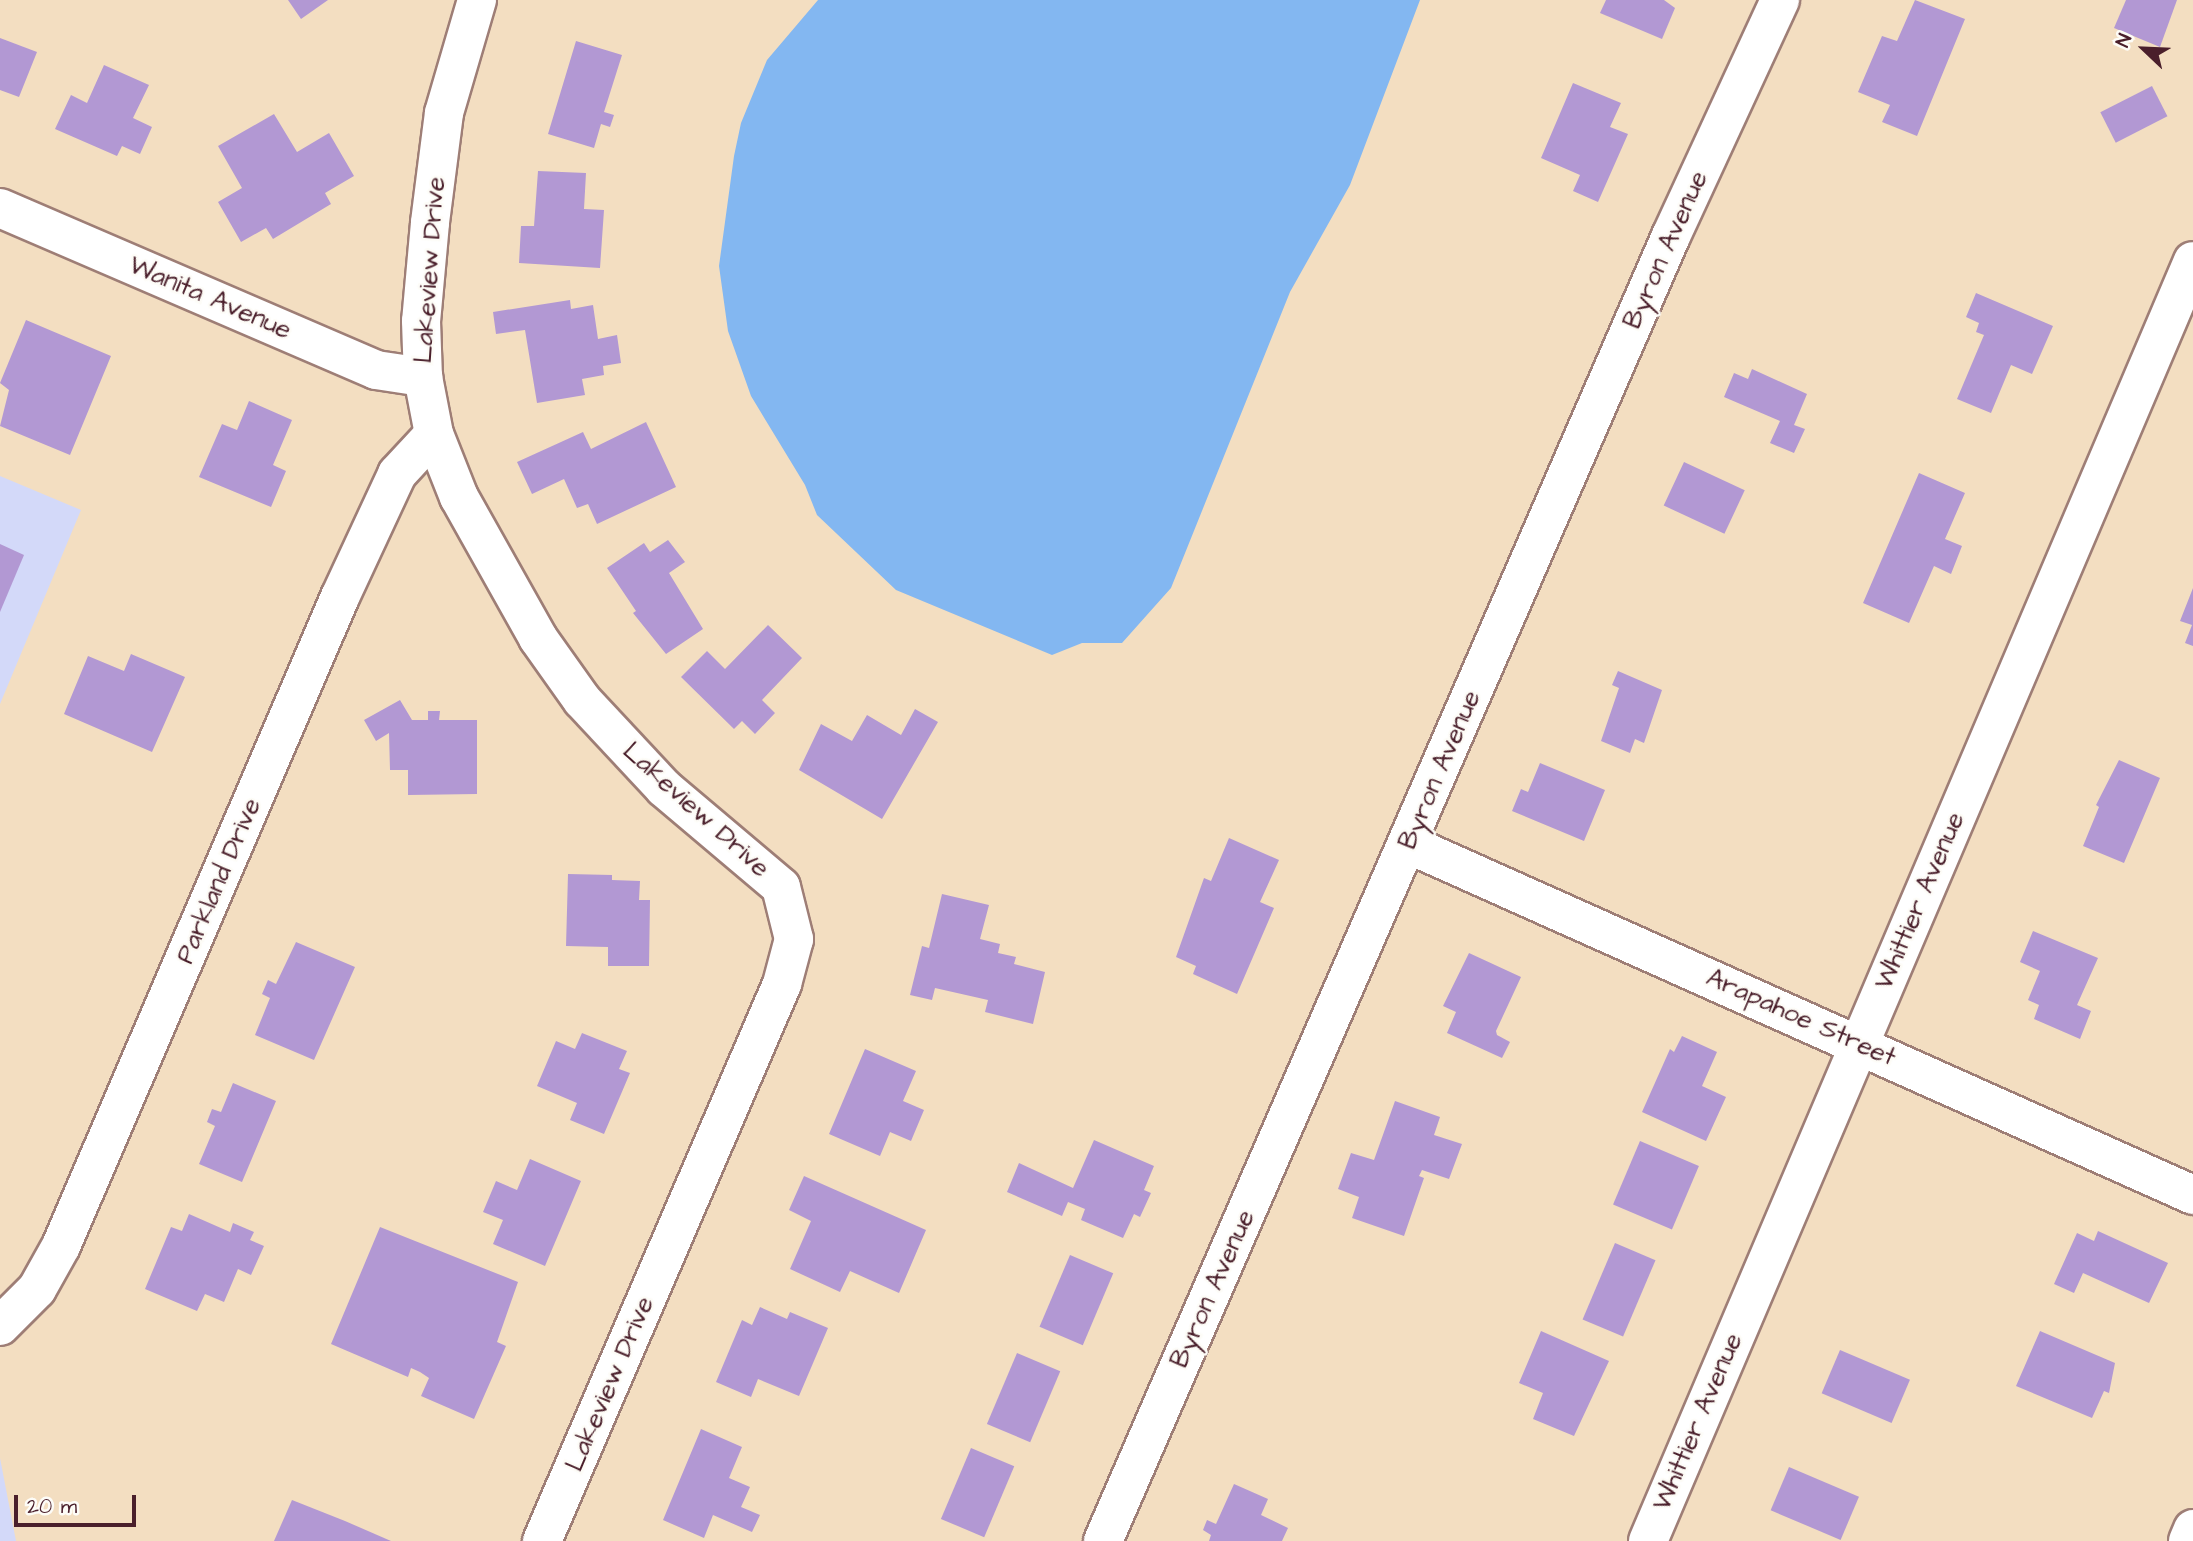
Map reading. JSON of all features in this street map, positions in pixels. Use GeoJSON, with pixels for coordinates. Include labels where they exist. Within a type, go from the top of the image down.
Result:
{"type":"FeatureCollection","features":[{"type":"Feature","properties":{"kind":"street","name":"Lakeview Drive"},"geometry":{"type":"LineString","coordinates":[[477,0],[444,113],[421,321],[423,377],[434,434],[465,509],[538,638],[582,701],[664,788],[781,887],[794,939],[782,984],[542,1541]]}},
{"type":"Feature","properties":{"kind":"street","name":"Byron Avenue"},"geometry":{"type":"LineString","coordinates":[[1103,1541],[1671,236],[1780,0]]}},
{"type":"Feature","properties":{"kind":"street","name":"Wanita Avenue"},"geometry":{"type":"LineString","coordinates":[[0,208],[376,370],[423,377]]}},
{"type":"Feature","properties":{"kind":"street","name":"Whittier Avenue"},"geometry":{"type":"LineString","coordinates":[[1648,1541],[2193,261]]}},
{"type":"Feature","properties":{"kind":"street","name":"Parkland Drive"},"geometry":{"type":"LineString","coordinates":[[0,1326],[37,1289],[61,1246],[368,535],[397,474],[434,434]]}},
{"type":"Feature","properties":{"kind":"street","name":"Arapahoe Street"},"geometry":{"type":"LineString","coordinates":[[1408,844],[2193,1195]]}},
{"type":"Feature","properties":{"kind":"street"},"geometry":{"type":"LineString","coordinates":[[2188,1541],[2193,1529]]}},
{"type":"Feature","properties":{"kind":"shaded area"},"geometry":{"type":"Polygon","coordinates":[[[0,476],[81,510],[0,704],[0,476]]]}},
{"type":"Feature","properties":{"kind":"shaded area"},"geometry":{"type":"Polygon","coordinates":[[[0,1458],[16,1541],[0,1541],[0,1458]]]}},
{"type":"Feature","properties":{"kind":"water"},"geometry":{"type":"Polygon","coordinates":[[[818,0],[1420,0],[1350,185],[1290,292],[1171,588],[1122,643],[1082,643],[1052,655],[896,590],[817,515],[805,485],[751,396],[728,331],[719,266],[734,156],[741,123],[767,60],[818,0]]]}},
{"type":"Feature","properties":{"kind":"building"},"geometry":{"type":"Polygon","coordinates":[[[288,0],[328,0],[301,19],[288,0]]]}},
{"type":"Feature","properties":{"kind":"building"},"geometry":{"type":"Polygon","coordinates":[[[1606,0],[1664,0],[1675,8],[1662,39],[1600,13],[1606,0]]]}},
{"type":"Feature","properties":{"kind":"building"},"geometry":{"type":"Polygon","coordinates":[[[1915,0],[1965,19],[1917,136],[1882,122],[1890,105],[1858,92],[1882,36],[1897,41],[1915,0]]]}},
{"type":"Feature","properties":{"kind":"building"},"geometry":{"type":"Polygon","coordinates":[[[2126,0],[2177,0],[2160,47],[2114,28],[2126,0]]]}},
{"type":"Feature","properties":{"kind":"building"},"geometry":{"type":"Polygon","coordinates":[[[0,38],[37,52],[19,97],[0,90],[0,38]]]}},
{"type":"Feature","properties":{"kind":"building"},"geometry":{"type":"Polygon","coordinates":[[[576,41],[622,55],[604,112],[614,115],[610,127],[601,124],[594,148],[548,134],[576,41]]]}},
{"type":"Feature","properties":{"kind":"building"},"geometry":{"type":"Polygon","coordinates":[[[104,65],[149,85],[133,118],[152,127],[140,154],[122,146],[117,156],[55,129],[71,95],[87,103],[104,65]]]}},
{"type":"Feature","properties":{"kind":"building"},"geometry":{"type":"Polygon","coordinates":[[[1573,83],[1621,103],[1610,127],[1628,134],[1598,202],[1573,191],[1580,175],[1541,158],[1573,83]]]}},
{"type":"Feature","properties":{"kind":"building"},"geometry":{"type":"Polygon","coordinates":[[[2152,86],[2167,116],[2116,143],[2100,112],[2152,86]]]}},
{"type":"Feature","properties":{"kind":"building"},"geometry":{"type":"Polygon","coordinates":[[[274,114],[297,152],[329,133],[354,176],[325,193],[331,204],[273,239],[266,228],[241,242],[218,202],[242,188],[218,146],[274,114]]]}},
{"type":"Feature","properties":{"kind":"building"},"geometry":{"type":"Polygon","coordinates":[[[538,171],[586,173],[584,209],[604,210],[600,268],[519,263],[521,226],[534,226],[538,171]]]}},
{"type":"Feature","properties":{"kind":"building"},"geometry":{"type":"Polygon","coordinates":[[[1976,293],[2053,326],[2032,374],[2011,365],[1991,413],[1957,399],[1984,335],[1976,332],[1979,323],[1966,317],[1976,293]]]}},
{"type":"Feature","properties":{"kind":"building"},"geometry":{"type":"Polygon","coordinates":[[[570,300],[571,309],[593,305],[598,339],[617,335],[621,363],[603,366],[604,375],[582,379],[585,395],[537,403],[525,330],[496,334],[493,312],[570,300]]]}},
{"type":"Feature","properties":{"kind":"building"},"geometry":{"type":"Polygon","coordinates":[[[26,320],[111,356],[70,455],[0,426],[9,390],[0,383],[26,320]]]}},
{"type":"Feature","properties":{"kind":"building"},"geometry":{"type":"Polygon","coordinates":[[[1752,369],[1807,394],[1794,425],[1805,429],[1794,453],[1770,443],[1780,421],[1724,397],[1734,373],[1748,379],[1752,369]]]}},
{"type":"Feature","properties":{"kind":"building"},"geometry":{"type":"Polygon","coordinates":[[[249,401],[292,420],[273,465],[286,471],[271,507],[199,477],[222,424],[237,430],[249,401]]]}},
{"type":"Feature","properties":{"kind":"building"},"geometry":{"type":"Polygon","coordinates":[[[646,422],[676,487],[597,524],[588,504],[577,508],[564,479],[532,494],[517,462],[583,432],[591,449],[646,422]]]}},
{"type":"Feature","properties":{"kind":"building"},"geometry":{"type":"Polygon","coordinates":[[[1684,462],[1745,490],[1724,534],[1664,506],[1684,462]]]}},
{"type":"Feature","properties":{"kind":"building"},"geometry":{"type":"Polygon","coordinates":[[[1919,473],[1965,493],[1945,539],[1962,546],[1951,574],[1934,566],[1909,623],[1863,603],[1919,473]]]}},
{"type":"Feature","properties":{"kind":"building"},"geometry":{"type":"Polygon","coordinates":[[[668,540],[685,562],[669,573],[703,629],[666,654],[633,613],[636,611],[607,568],[644,543],[650,552],[668,540]]]}},
{"type":"Feature","properties":{"kind":"building"},"geometry":{"type":"Polygon","coordinates":[[[0,544],[24,555],[0,612],[0,544]]]}},
{"type":"Feature","properties":{"kind":"building"},"geometry":{"type":"Polygon","coordinates":[[[2193,588],[2193,646],[2185,643],[2192,625],[2180,621],[2193,588]]]}},
{"type":"Feature","properties":{"kind":"building"},"geometry":{"type":"Polygon","coordinates":[[[768,625],[802,658],[762,700],[775,713],[755,734],[742,721],[734,729],[681,677],[707,651],[725,669],[768,625]]]}},
{"type":"Feature","properties":{"kind":"building"},"geometry":{"type":"Polygon","coordinates":[[[131,654],[185,677],[152,752],[64,714],[88,656],[124,671],[131,654]]]}},
{"type":"Feature","properties":{"kind":"building"},"geometry":{"type":"Polygon","coordinates":[[[1618,671],[1662,690],[1644,743],[1635,739],[1630,753],[1601,741],[1619,688],[1612,685],[1618,671]]]}},
{"type":"Feature","properties":{"kind":"building"},"geometry":{"type":"Polygon","coordinates":[[[400,700],[412,720],[428,720],[428,711],[440,711],[439,720],[477,720],[477,794],[408,795],[408,770],[390,770],[389,733],[376,741],[364,720],[400,700]]]}},
{"type":"Feature","properties":{"kind":"building"},"geometry":{"type":"Polygon","coordinates":[[[915,709],[938,722],[882,819],[799,770],[821,724],[852,741],[867,715],[901,735],[915,709]]]}},
{"type":"Feature","properties":{"kind":"building"},"geometry":{"type":"Polygon","coordinates":[[[2119,760],[2160,778],[2124,863],[2083,846],[2099,807],[2096,805],[2119,760]]]}},
{"type":"Feature","properties":{"kind":"building"},"geometry":{"type":"Polygon","coordinates":[[[1540,763],[1605,790],[1584,841],[1512,811],[1521,789],[1528,792],[1540,763]]]}},
{"type":"Feature","properties":{"kind":"building"},"geometry":{"type":"Polygon","coordinates":[[[1229,838],[1279,860],[1260,902],[1274,908],[1237,994],[1193,974],[1196,966],[1176,957],[1204,878],[1211,881],[1229,838]]]}},
{"type":"Feature","properties":{"kind":"building"},"geometry":{"type":"Polygon","coordinates":[[[568,874],[612,875],[612,880],[640,881],[639,900],[650,900],[649,966],[608,966],[608,947],[566,946],[568,874]]]}},
{"type":"Feature","properties":{"kind":"building"},"geometry":{"type":"Polygon","coordinates":[[[942,894],[989,905],[980,939],[1000,944],[998,953],[1016,957],[1014,964],[1045,972],[1033,1024],[985,1012],[988,1000],[935,988],[932,1000],[910,995],[922,946],[929,948],[942,894]]]}},
{"type":"Feature","properties":{"kind":"building"},"geometry":{"type":"Polygon","coordinates":[[[2033,931],[2098,958],[2077,1005],[2091,1011],[2080,1039],[2034,1019],[2039,1005],[2028,1000],[2040,971],[2020,962],[2033,931]]]}},
{"type":"Feature","properties":{"kind":"building"},"geometry":{"type":"Polygon","coordinates":[[[296,942],[355,967],[314,1060],[255,1035],[270,998],[262,994],[268,980],[276,984],[296,942]]]}},
{"type":"Feature","properties":{"kind":"building"},"geometry":{"type":"Polygon","coordinates":[[[1469,953],[1521,977],[1496,1031],[1497,1035],[1510,1042],[1502,1058],[1447,1033],[1456,1012],[1443,1006],[1469,953]]]}},
{"type":"Feature","properties":{"kind":"building"},"geometry":{"type":"Polygon","coordinates":[[[582,1033],[627,1051],[619,1069],[630,1073],[604,1134],[570,1120],[577,1103],[537,1086],[556,1041],[575,1049],[582,1033]]]}},
{"type":"Feature","properties":{"kind":"building"},"geometry":{"type":"Polygon","coordinates":[[[1682,1036],[1717,1052],[1702,1086],[1726,1097],[1706,1141],[1642,1112],[1670,1049],[1674,1052],[1682,1036]]]}},
{"type":"Feature","properties":{"kind":"building"},"geometry":{"type":"Polygon","coordinates":[[[865,1049],[916,1071],[903,1101],[924,1110],[911,1141],[890,1132],[880,1156],[829,1134],[865,1049]]]}},
{"type":"Feature","properties":{"kind":"building"},"geometry":{"type":"Polygon","coordinates":[[[233,1083],[276,1101],[242,1182],[199,1164],[215,1126],[207,1122],[212,1109],[221,1112],[233,1083]]]}},
{"type":"Feature","properties":{"kind":"building"},"geometry":{"type":"Polygon","coordinates":[[[1395,1101],[1440,1117],[1434,1135],[1462,1144],[1449,1179],[1422,1170],[1419,1176],[1424,1178],[1404,1236],[1352,1218],[1359,1197],[1338,1189],[1351,1153],[1374,1160],[1395,1101]]]}},
{"type":"Feature","properties":{"kind":"building"},"geometry":{"type":"Polygon","coordinates":[[[1094,1140],[1154,1166],[1144,1190],[1151,1193],[1140,1217],[1134,1214],[1123,1238],[1081,1220],[1085,1209],[1068,1202],[1062,1216],[1007,1192],[1019,1163],[1073,1188],[1094,1140]]]}},
{"type":"Feature","properties":{"kind":"building"},"geometry":{"type":"Polygon","coordinates":[[[1640,1141],[1699,1166],[1672,1230],[1613,1205],[1640,1141]]]}},
{"type":"Feature","properties":{"kind":"building"},"geometry":{"type":"Polygon","coordinates":[[[530,1159],[581,1181],[545,1266],[493,1244],[503,1220],[483,1212],[496,1181],[517,1190],[530,1159]]]}},
{"type":"Feature","properties":{"kind":"building"},"geometry":{"type":"Polygon","coordinates":[[[804,1176],[926,1230],[899,1293],[850,1271],[840,1292],[790,1269],[811,1221],[789,1210],[804,1176]]]}},
{"type":"Feature","properties":{"kind":"building"},"geometry":{"type":"Polygon","coordinates":[[[189,1214],[230,1232],[233,1223],[254,1232],[250,1240],[264,1246],[251,1275],[238,1269],[224,1302],[205,1294],[197,1311],[145,1289],[171,1227],[182,1231],[189,1214]]]}},
{"type":"Feature","properties":{"kind":"building"},"geometry":{"type":"Polygon","coordinates":[[[380,1227],[518,1282],[497,1342],[506,1346],[474,1419],[421,1396],[429,1378],[420,1372],[411,1368],[408,1377],[331,1344],[380,1227]]]}},
{"type":"Feature","properties":{"kind":"building"},"geometry":{"type":"Polygon","coordinates":[[[2098,1231],[2168,1263],[2149,1303],[2083,1273],[2074,1293],[2054,1284],[2077,1233],[2094,1241],[2098,1231]]]}},
{"type":"Feature","properties":{"kind":"building"},"geometry":{"type":"Polygon","coordinates":[[[1615,1243],[1656,1260],[1623,1337],[1583,1319],[1615,1243]]]}},
{"type":"Feature","properties":{"kind":"building"},"geometry":{"type":"Polygon","coordinates":[[[1070,1255],[1113,1273],[1083,1345],[1040,1327],[1070,1255]]]}},
{"type":"Feature","properties":{"kind":"building"},"geometry":{"type":"Polygon","coordinates":[[[760,1307],[787,1319],[790,1312],[828,1328],[799,1396],[758,1379],[751,1397],[716,1382],[742,1320],[752,1325],[760,1307]]]}},
{"type":"Feature","properties":{"kind":"building"},"geometry":{"type":"Polygon","coordinates":[[[1541,1331],[1609,1361],[1574,1436],[1533,1419],[1543,1393],[1519,1383],[1541,1331]]]}},
{"type":"Feature","properties":{"kind":"building"},"geometry":{"type":"Polygon","coordinates":[[[2040,1331],[2115,1363],[2109,1393],[2104,1391],[2092,1418],[2016,1386],[2040,1331]]]}},
{"type":"Feature","properties":{"kind":"building"},"geometry":{"type":"Polygon","coordinates":[[[1840,1350],[1910,1380],[1892,1423],[1822,1393],[1840,1350]]]}},
{"type":"Feature","properties":{"kind":"building"},"geometry":{"type":"Polygon","coordinates":[[[1017,1353],[1060,1371],[1030,1442],[987,1424],[1017,1353]]]}},
{"type":"Feature","properties":{"kind":"building"},"geometry":{"type":"Polygon","coordinates":[[[701,1429],[742,1447],[729,1478],[750,1487],[741,1507],[760,1515],[752,1532],[713,1515],[704,1538],[663,1520],[701,1429]]]}},
{"type":"Feature","properties":{"kind":"building"},"geometry":{"type":"Polygon","coordinates":[[[971,1448],[1014,1466],[984,1537],[941,1519],[971,1448]]]}},
{"type":"Feature","properties":{"kind":"building"},"geometry":{"type":"Polygon","coordinates":[[[1789,1467],[1859,1497],[1841,1540],[1771,1510],[1789,1467]]]}},
{"type":"Feature","properties":{"kind":"building"},"geometry":{"type":"Polygon","coordinates":[[[1234,1484],[1268,1499],[1261,1515],[1288,1528],[1282,1541],[1209,1541],[1211,1535],[1203,1530],[1207,1520],[1216,1524],[1234,1484]]]}},
{"type":"Feature","properties":{"kind":"building"},"geometry":{"type":"Polygon","coordinates":[[[292,1500],[345,1521],[391,1541],[274,1541],[292,1500]]]}}]}
